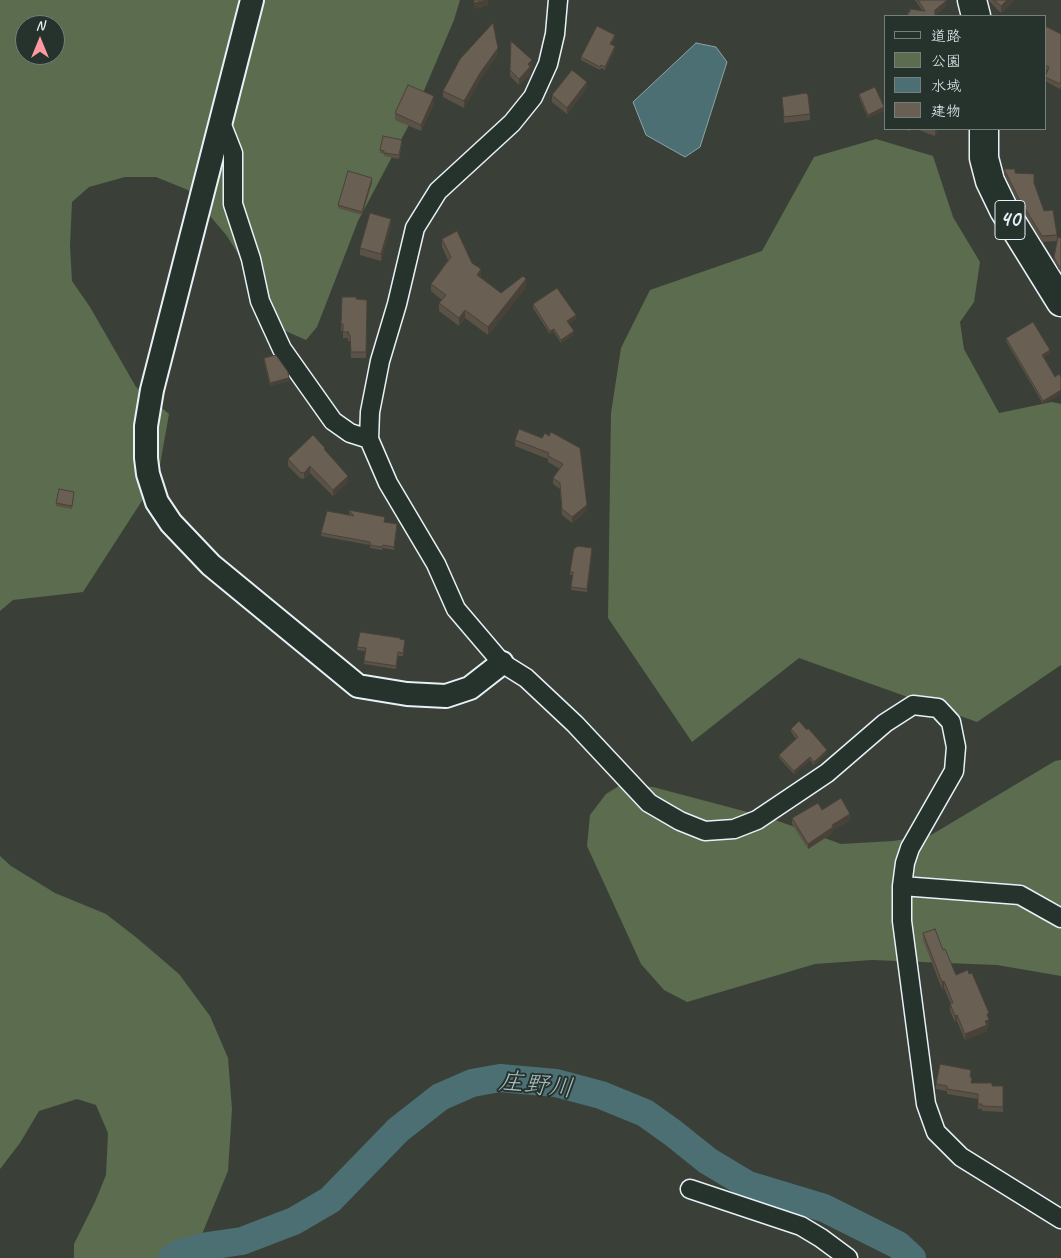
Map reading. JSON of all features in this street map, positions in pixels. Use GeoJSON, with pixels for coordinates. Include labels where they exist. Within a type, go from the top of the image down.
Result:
{"type":"FeatureCollection","features":[{"type":"Feature","properties":{"kind":"main road"},"geometry":{"type":"LineString","coordinates":[[972,0],[976,15]]}},
{"type":"Feature","properties":{"kind":"main road","name":"40"},"geometry":{"type":"LineString","coordinates":[[984,130],[984,158],[990,181],[1004,210],[1061,302]]}},
{"type":"Feature","properties":{"kind":"street"},"geometry":{"type":"LineString","coordinates":[[252,0],[152,390],[146,426],[146,458],[148,474],[156,502],[170,523],[211,565],[358,686],[407,694],[446,696],[470,688],[502,663]]}},
{"type":"Feature","properties":{"kind":"street"},"geometry":{"type":"LineString","coordinates":[[558,0],[555,34],[548,64],[533,97],[512,123],[438,191],[415,228],[397,304],[380,361],[370,412],[369,439],[388,483],[436,564],[456,609],[502,663],[526,678],[575,724],[649,803],[680,820],[705,831],[734,828],[758,820],[827,774],[885,723],[913,705],[938,708],[951,722],[956,747],[954,771],[910,848],[905,863],[902,886],[902,921],[926,1104],[936,1132],[961,1157],[1061,1219]]}},
{"type":"Feature","properties":{"kind":"street"},"geometry":{"type":"LineString","coordinates":[[220,120],[234,153],[233,204],[251,258],[260,301],[282,349],[333,421],[350,433],[369,439]]}},
{"type":"Feature","properties":{"kind":"street"},"geometry":{"type":"LineString","coordinates":[[902,886],[1020,895],[1061,918]]}},
{"type":"Feature","properties":{"kind":"street"},"geometry":{"type":"LineString","coordinates":[[690,1188],[801,1226],[848,1258]]}},
{"type":"Feature","properties":{"kind":"green space"},"geometry":{"type":"Polygon","coordinates":[[[0,0],[460,0],[454,20],[411,121],[358,221],[317,327],[306,340],[281,329],[252,276],[227,236],[188,190],[156,177],[125,177],[89,187],[72,202],[70,246],[72,281],[90,307],[136,387],[169,414],[158,476],[83,592],[13,600],[0,611],[0,0]]]}},
{"type":"Feature","properties":{"kind":"green space"},"geometry":{"type":"Polygon","coordinates":[[[876,139],[933,156],[953,217],[980,262],[974,302],[960,322],[964,349],[999,413],[1052,402],[1061,404],[1061,665],[977,722],[799,658],[692,742],[608,618],[611,413],[621,348],[650,290],[762,251],[814,157],[876,139]]]}},
{"type":"Feature","properties":{"kind":"green space"},"geometry":{"type":"Polygon","coordinates":[[[1061,760],[1061,976],[997,965],[872,960],[815,964],[687,1002],[664,990],[641,964],[587,846],[590,815],[606,794],[622,784],[653,787],[770,818],[841,844],[893,841],[931,835],[1055,761],[1061,760]]]}},
{"type":"Feature","properties":{"kind":"green space"},"geometry":{"type":"Polygon","coordinates":[[[0,856],[11,866],[55,893],[106,914],[179,974],[210,1016],[228,1058],[232,1109],[228,1171],[200,1239],[184,1258],[74,1258],[74,1244],[106,1175],[108,1133],[96,1105],[77,1099],[39,1111],[20,1143],[0,1169],[0,856]]]}},
{"type":"Feature","properties":{"kind":"water"},"geometry":{"type":"Polygon","coordinates":[[[696,43],[716,47],[727,62],[700,147],[685,157],[646,135],[633,102],[696,43]]]}},
{"type":"Feature","properties":{"kind":"building"},"geometry":{"type":"Polygon","coordinates":[[[474,0],[487,0],[474,3],[474,0]]]}},
{"type":"Feature","properties":{"kind":"building"},"geometry":{"type":"Polygon","coordinates":[[[918,0],[946,0],[935,10],[935,15],[908,15],[910,9],[925,11],[918,0]]]}},
{"type":"Feature","properties":{"kind":"building"},"geometry":{"type":"Polygon","coordinates":[[[994,0],[1007,0],[1001,6],[994,0]]]}},
{"type":"Feature","properties":{"kind":"building"},"geometry":{"type":"Polygon","coordinates":[[[493,23],[498,48],[480,73],[464,101],[443,91],[460,59],[493,23]]]}},
{"type":"Feature","properties":{"kind":"building"},"geometry":{"type":"Polygon","coordinates":[[[597,26],[615,35],[610,44],[615,46],[605,67],[601,65],[600,67],[581,57],[597,26]]]}},
{"type":"Feature","properties":{"kind":"building"},"geometry":{"type":"Polygon","coordinates":[[[1046,26],[1061,34],[1060,84],[1046,77],[1049,67],[1046,66],[1046,26]]]}},
{"type":"Feature","properties":{"kind":"building"},"geometry":{"type":"Polygon","coordinates":[[[511,41],[532,60],[528,64],[530,67],[519,79],[510,70],[511,41]]]}},
{"type":"Feature","properties":{"kind":"building"},"geometry":{"type":"Polygon","coordinates":[[[572,70],[587,82],[567,108],[552,95],[572,70]]]}},
{"type":"Feature","properties":{"kind":"building"},"geometry":{"type":"Polygon","coordinates":[[[408,85],[434,96],[421,125],[395,113],[408,85]]]}},
{"type":"Feature","properties":{"kind":"building"},"geometry":{"type":"Polygon","coordinates":[[[875,87],[884,107],[868,115],[859,94],[875,87]]]}},
{"type":"Feature","properties":{"kind":"building"},"geometry":{"type":"Polygon","coordinates":[[[806,93],[808,95],[810,114],[784,117],[782,97],[806,93]]]}},
{"type":"Feature","properties":{"kind":"building"},"geometry":{"type":"Polygon","coordinates":[[[383,136],[402,140],[399,155],[384,153],[384,151],[380,150],[383,136]]]}},
{"type":"Feature","properties":{"kind":"building"},"geometry":{"type":"Polygon","coordinates":[[[1004,169],[1015,169],[1015,173],[1034,174],[1034,183],[1044,211],[1053,210],[1057,235],[1042,236],[1018,197],[1004,169]]]}},
{"type":"Feature","properties":{"kind":"building"},"geometry":{"type":"Polygon","coordinates":[[[348,171],[372,178],[362,212],[338,205],[348,171]]]}},
{"type":"Feature","properties":{"kind":"building"},"geometry":{"type":"Polygon","coordinates":[[[370,213],[391,219],[381,254],[360,248],[370,213]]]}},
{"type":"Feature","properties":{"kind":"building"},"geometry":{"type":"Polygon","coordinates":[[[457,231],[472,263],[481,269],[477,275],[501,293],[523,276],[526,279],[488,327],[465,310],[459,318],[439,303],[446,295],[431,284],[451,257],[442,239],[457,231]]]}},
{"type":"Feature","properties":{"kind":"building"},"geometry":{"type":"Polygon","coordinates":[[[1058,237],[1061,238],[1061,267],[1059,267],[1054,257],[1058,237]]]}},
{"type":"Feature","properties":{"kind":"building"},"geometry":{"type":"Polygon","coordinates":[[[557,288],[576,315],[567,321],[574,331],[561,340],[554,329],[550,331],[533,304],[557,288]]]}},
{"type":"Feature","properties":{"kind":"building"},"geometry":{"type":"Polygon","coordinates":[[[342,297],[356,297],[356,299],[367,300],[366,352],[351,352],[349,332],[343,332],[343,324],[341,324],[342,297]]]}},
{"type":"Feature","properties":{"kind":"building"},"geometry":{"type":"Polygon","coordinates":[[[1033,322],[1050,350],[1042,355],[1055,377],[1059,374],[1061,377],[1061,390],[1043,401],[1006,338],[1033,322]]]}},
{"type":"Feature","properties":{"kind":"building"},"geometry":{"type":"Polygon","coordinates":[[[276,355],[288,372],[289,378],[270,383],[264,358],[276,355]]]}},
{"type":"Feature","properties":{"kind":"building"},"geometry":{"type":"Polygon","coordinates":[[[519,429],[542,438],[545,433],[549,436],[551,432],[580,448],[587,505],[572,517],[562,509],[560,483],[553,478],[563,464],[548,456],[549,453],[515,440],[519,429]]]}},
{"type":"Feature","properties":{"kind":"building"},"geometry":{"type":"Polygon","coordinates":[[[313,435],[348,476],[333,490],[310,466],[304,473],[301,473],[288,459],[313,435]]]}},
{"type":"Feature","properties":{"kind":"building"},"geometry":{"type":"Polygon","coordinates":[[[59,489],[74,492],[72,506],[56,503],[59,489]]]}},
{"type":"Feature","properties":{"kind":"building"},"geometry":{"type":"Polygon","coordinates":[[[349,510],[385,517],[384,522],[397,524],[394,547],[370,545],[370,542],[321,533],[327,511],[354,516],[349,510]]]}},
{"type":"Feature","properties":{"kind":"building"},"geometry":{"type":"Polygon","coordinates":[[[577,546],[592,548],[587,589],[571,587],[573,572],[570,572],[574,548],[577,546]]]}},
{"type":"Feature","properties":{"kind":"building"},"geometry":{"type":"Polygon","coordinates":[[[360,632],[405,640],[403,653],[398,652],[396,666],[364,661],[366,648],[357,647],[360,632]]]}},
{"type":"Feature","properties":{"kind":"building"},"geometry":{"type":"Polygon","coordinates":[[[799,721],[807,730],[808,728],[827,750],[814,762],[810,757],[794,771],[779,755],[798,737],[791,729],[799,721]]]}},
{"type":"Feature","properties":{"kind":"building"},"geometry":{"type":"Polygon","coordinates":[[[841,798],[850,814],[832,825],[833,827],[808,844],[792,818],[818,803],[822,810],[841,798]]]}},
{"type":"Feature","properties":{"kind":"building"},"geometry":{"type":"Polygon","coordinates":[[[935,929],[956,975],[968,970],[969,974],[972,973],[989,1013],[987,1014],[989,1020],[985,1021],[987,1025],[965,1034],[950,1004],[953,1003],[944,981],[942,982],[923,933],[935,929]]]}},
{"type":"Feature","properties":{"kind":"building"},"geometry":{"type":"Polygon","coordinates":[[[940,1064],[971,1070],[971,1083],[992,1083],[992,1086],[1003,1086],[1003,1107],[982,1106],[982,1104],[978,1104],[978,1094],[947,1089],[947,1086],[936,1084],[940,1064]]]}},
{"type":"Feature","properties":{"kind":"waterway","name":"庄野川"},"geometry":{"type":"LineString","coordinates":[[172,1258],[180,1253],[207,1246],[242,1241],[294,1221],[330,1200],[398,1130],[440,1097],[472,1083],[500,1078],[556,1083],[601,1095],[645,1113],[708,1161],[748,1185],[824,1208],[898,1245],[912,1258]]}}]}
